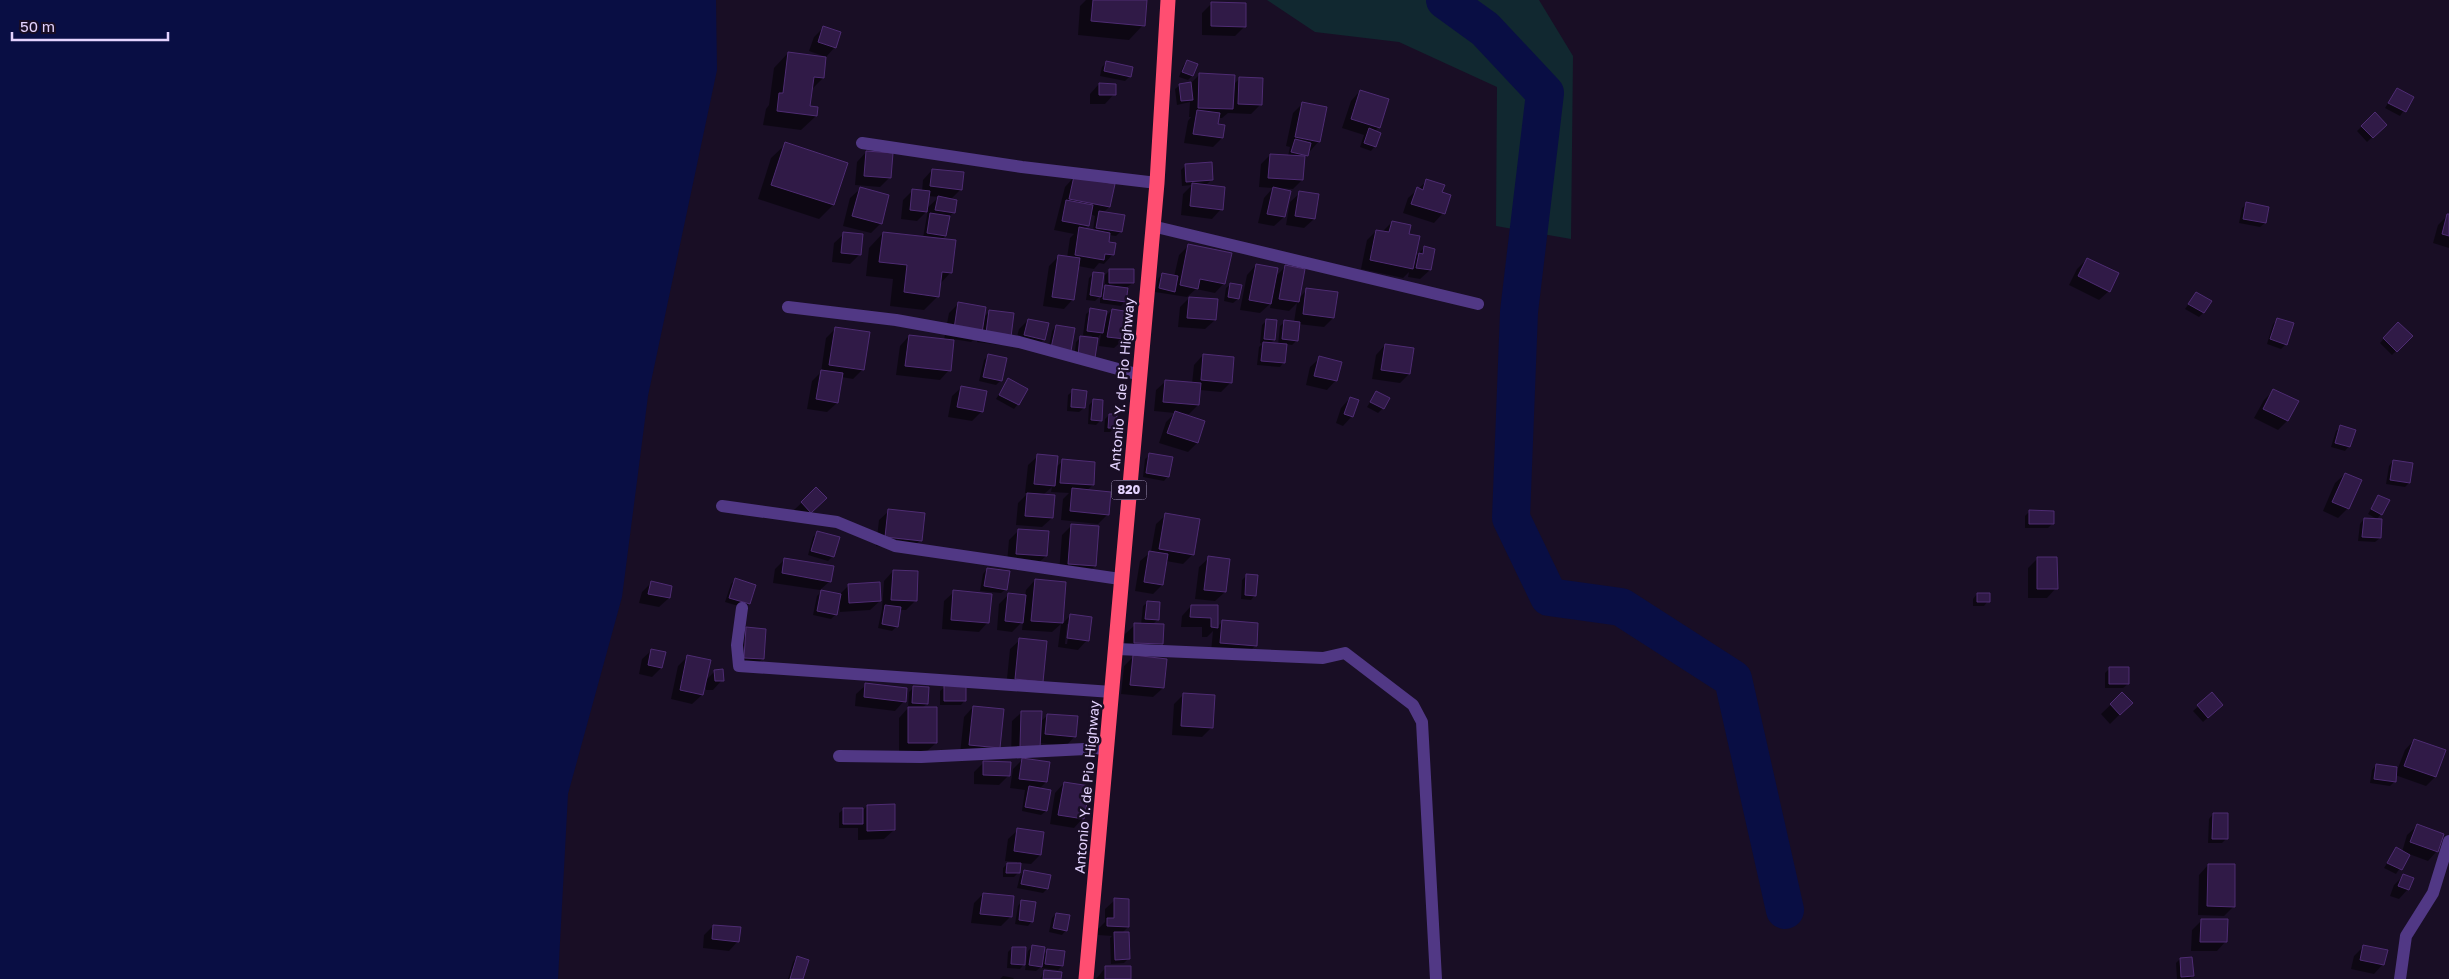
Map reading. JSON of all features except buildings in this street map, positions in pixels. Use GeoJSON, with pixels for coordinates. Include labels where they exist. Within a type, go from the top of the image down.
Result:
{"type":"FeatureCollection","features":[{"type":"Feature","properties":{"kind":"highway","name":"Antonio Y. de Pio Highway"},"geometry":{"type":"LineString","coordinates":[[1086,979],[1106,748],[1117,649],[1120,579],[1157,183],[1168,0]]}},
{"type":"Feature","properties":{"kind":"street"},"geometry":{"type":"LineString","coordinates":[[862,143],[1022,167],[1157,183]]}},
{"type":"Feature","properties":{"kind":"street"},"geometry":{"type":"LineString","coordinates":[[1152,226],[1478,304]]}},
{"type":"Feature","properties":{"kind":"street"},"geometry":{"type":"LineString","coordinates":[[788,306],[896,320],[1019,342],[1140,375]]}},
{"type":"Feature","properties":{"kind":"street"},"geometry":{"type":"LineString","coordinates":[[722,506],[837,522],[895,546],[1120,579]]}},
{"type":"Feature","properties":{"kind":"street"},"geometry":{"type":"LineString","coordinates":[[742,608],[737,645],[738,666],[1112,692]]}},
{"type":"Feature","properties":{"kind":"street"},"geometry":{"type":"LineString","coordinates":[[1117,649],[1323,658],[1345,653],[1413,705],[1422,722],[1436,979]]}},
{"type":"Feature","properties":{"kind":"street"},"geometry":{"type":"LineString","coordinates":[[840,756],[921,757],[1106,748]]}},
{"type":"Feature","properties":{"kind":"street"},"geometry":{"type":"LineString","coordinates":[[2400,979],[2406,936],[2432,893],[2449,841]]}},
{"type":"Feature","properties":{"kind":"shaded area"},"geometry":{"type":"Polygon","coordinates":[[[0,0],[716,0],[717,70],[648,396],[622,597],[568,794],[558,979],[0,979],[0,0]]]}},
{"type":"Feature","properties":{"kind":"shaded area"},"geometry":{"type":"Polygon","coordinates":[[[1267,0],[1539,0],[1573,56],[1571,239],[1496,226],[1497,87],[1399,42],[1315,32],[1267,0]]]}},
{"type":"Feature","properties":{"kind":"waterway"},"geometry":{"type":"LineString","coordinates":[[1445,0],[1485,29],[1545,93],[1519,312],[1511,518],[1549,597],[1621,607],[1733,679],[1785,910]]}}]}
